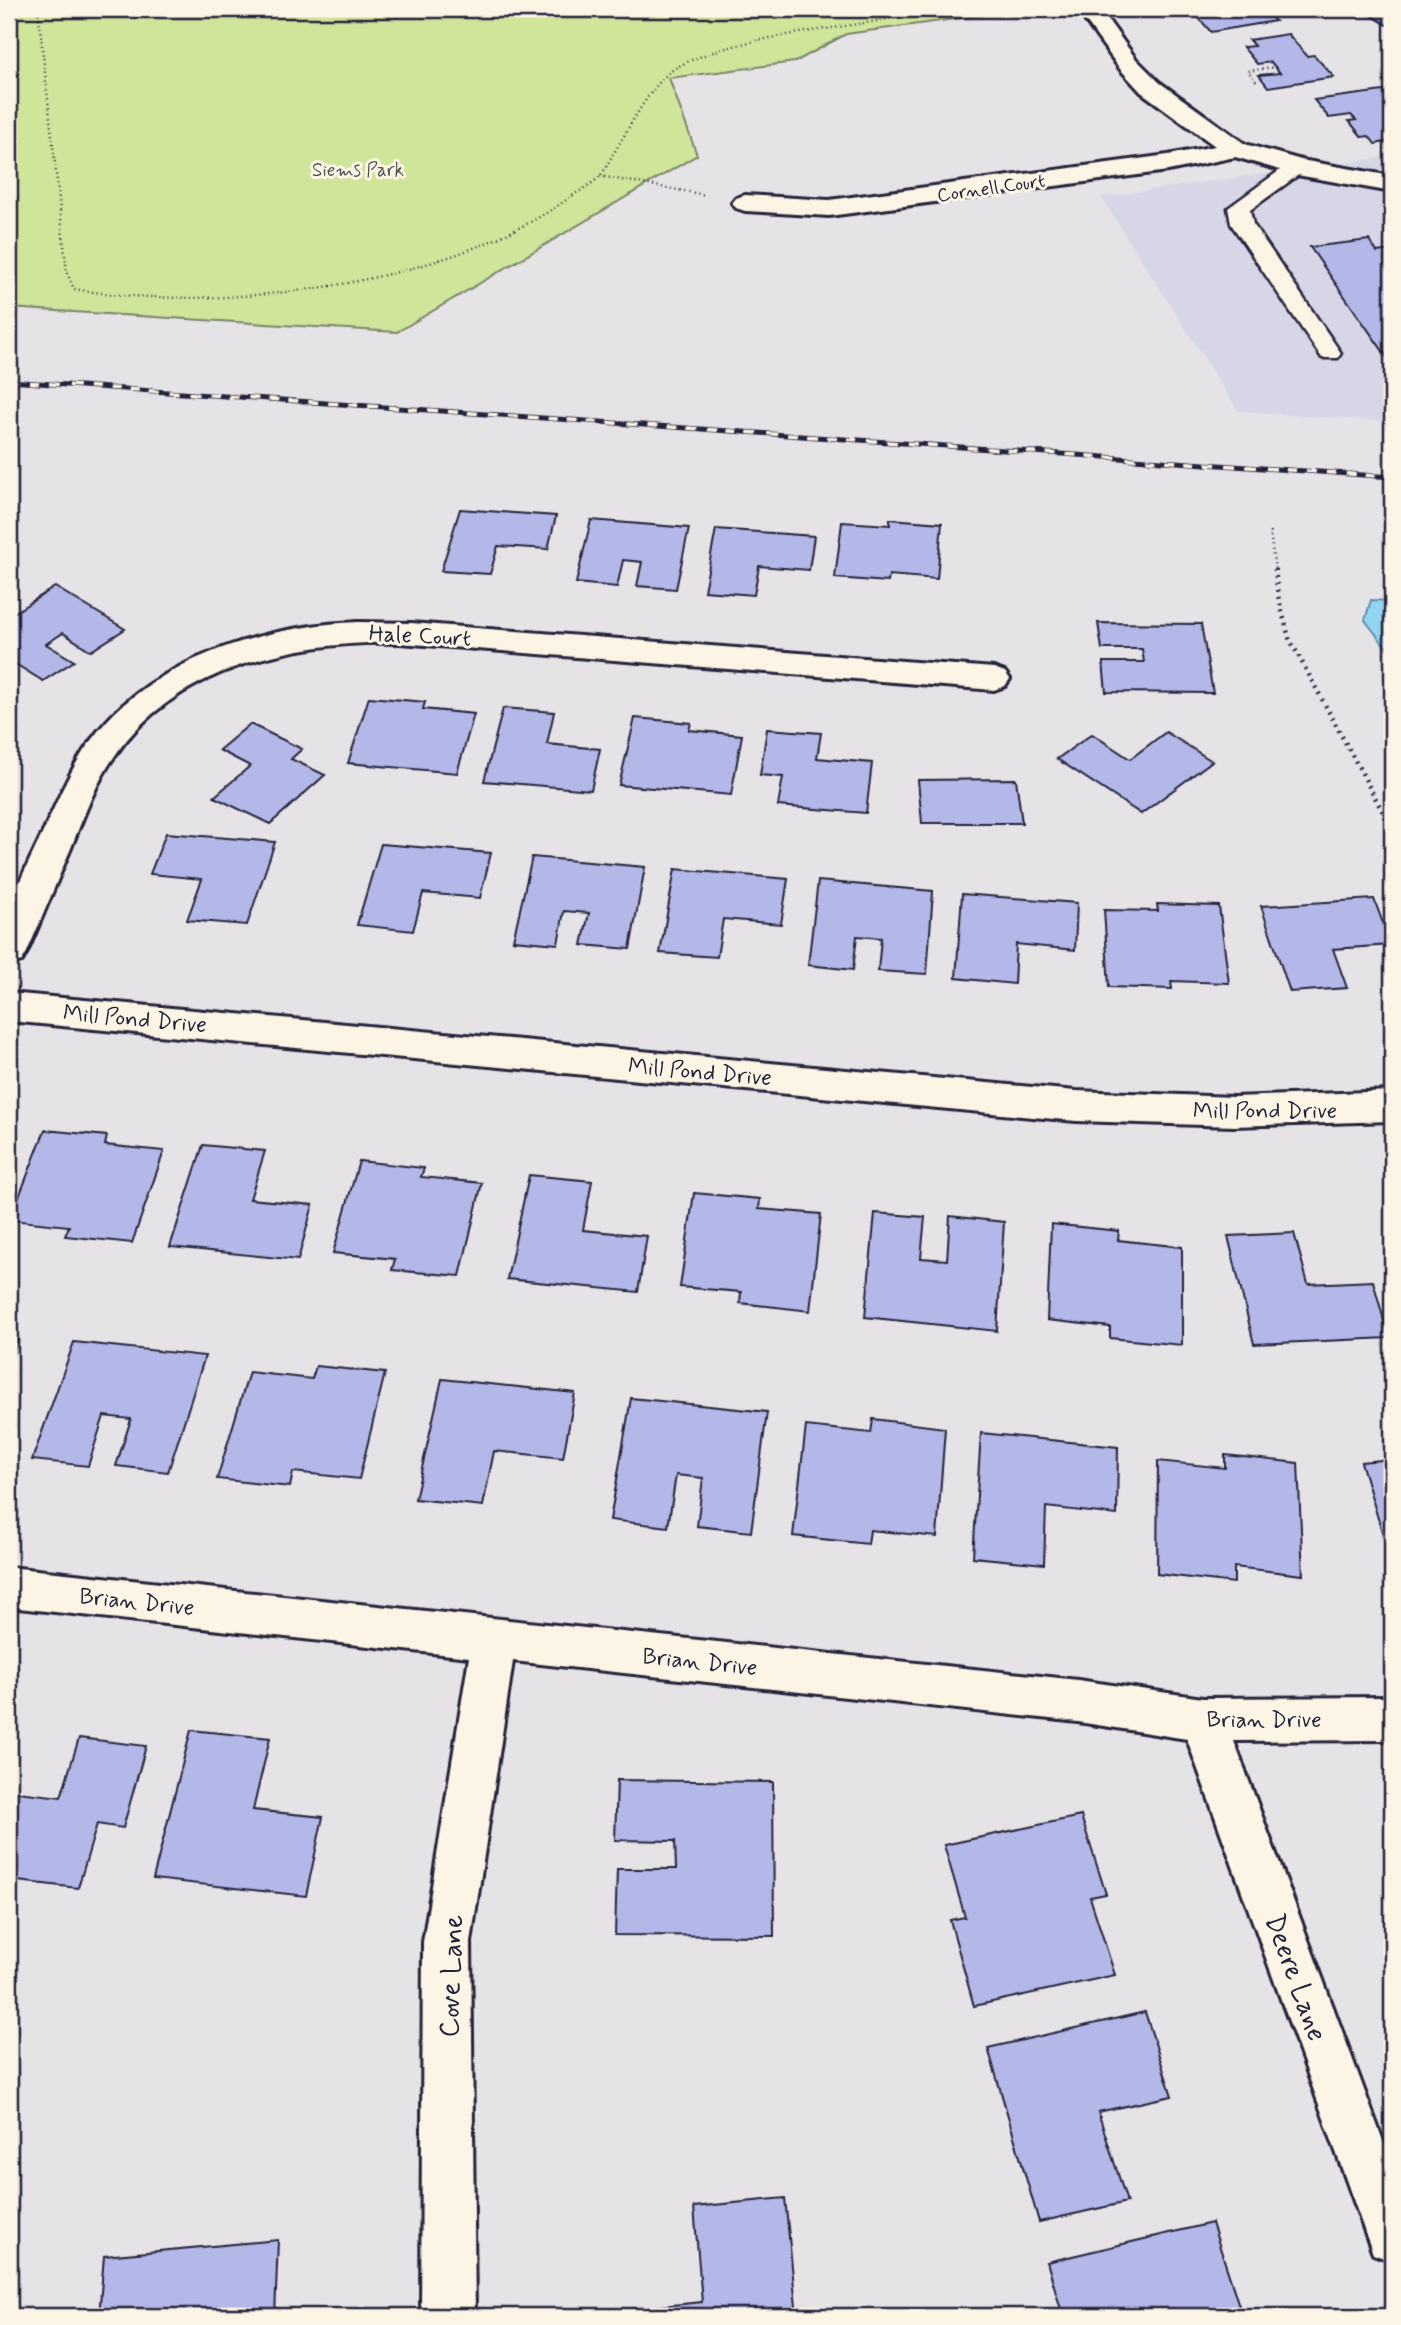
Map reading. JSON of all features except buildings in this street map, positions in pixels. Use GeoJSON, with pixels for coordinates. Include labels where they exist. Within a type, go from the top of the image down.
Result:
{"type":"FeatureCollection","features":[{"type":"Feature","properties":{"kind":"street"},"geometry":{"type":"LineString","coordinates":[[1088,9],[1128,64],[1150,87],[1236,149],[1297,167],[1392,184]]}},
{"type":"Feature","properties":{"kind":"street","name":"Cornell Court"},"geometry":{"type":"LineString","coordinates":[[745,203],[829,208],[1168,163],[1236,149]]}},
{"type":"Feature","properties":{"kind":"street","name":"Hale Court"},"geometry":{"type":"LineString","coordinates":[[9,952],[74,802],[92,766],[111,737],[131,715],[164,691],[194,674],[269,646],[348,632],[411,633],[994,679]]}},
{"type":"Feature","properties":{"kind":"street","name":"Mill Pond Drive"},"geometry":{"type":"LineString","coordinates":[[9,1006],[1076,1106],[1139,1110],[1345,1110],[1392,1106]]}},
{"type":"Feature","properties":{"kind":"street","name":"Brian Drive"},"geometry":{"type":"LineString","coordinates":[[9,1587],[1078,1701],[1203,1720],[1392,1718]]}},
{"type":"Feature","properties":{"kind":"street","name":"Cove Lane"},"geometry":{"type":"LineString","coordinates":[[447,2316],[447,1942],[494,1639]]}},
{"type":"Feature","properties":{"kind":"street","name":"Deere Lane"},"geometry":{"type":"LineString","coordinates":[[1203,1720],[1392,2235]]}},
{"type":"Feature","properties":{"kind":"lane"},"geometry":{"type":"LineString","coordinates":[[1297,167],[1239,208],[1242,224],[1330,353]]}},
{"type":"Feature","properties":{"kind":"path"},"geometry":{"type":"LineString","coordinates":[[38,9],[67,273],[74,289],[103,294],[209,297],[270,294],[372,277],[439,260],[500,238],[544,216],[600,176],[661,78],[674,66],[746,43],[884,20],[930,9]]}},
{"type":"Feature","properties":{"kind":"path"},"geometry":{"type":"LineString","coordinates":[[1256,81],[1248,71],[1276,67]]}},
{"type":"Feature","properties":{"kind":"path"},"geometry":{"type":"LineString","coordinates":[[600,176],[745,203]]}},
{"type":"Feature","properties":{"kind":"path"},"geometry":{"type":"LineString","coordinates":[[1270,532],[1278,596],[1289,638],[1392,829]]}},
{"type":"Feature","properties":{"kind":"shaded area"},"geometry":{"type":"Polygon","coordinates":[[[1392,156],[1392,422],[1238,411],[1101,197],[1392,156]]]}},
{"type":"Feature","properties":{"kind":"green space","name":"Siems Park"},"geometry":{"type":"Polygon","coordinates":[[[9,9],[1027,9],[846,34],[795,62],[669,78],[697,155],[397,332],[9,308],[9,9]]]}},
{"type":"Feature","properties":{"kind":"water"},"geometry":{"type":"Polygon","coordinates":[[[1371,600],[1392,601],[1392,655],[1365,620],[1371,600]]]}},
{"type":"Feature","properties":{"kind":"railway"},"geometry":{"type":"LineString","coordinates":[[9,381],[1392,477]]}}]}
